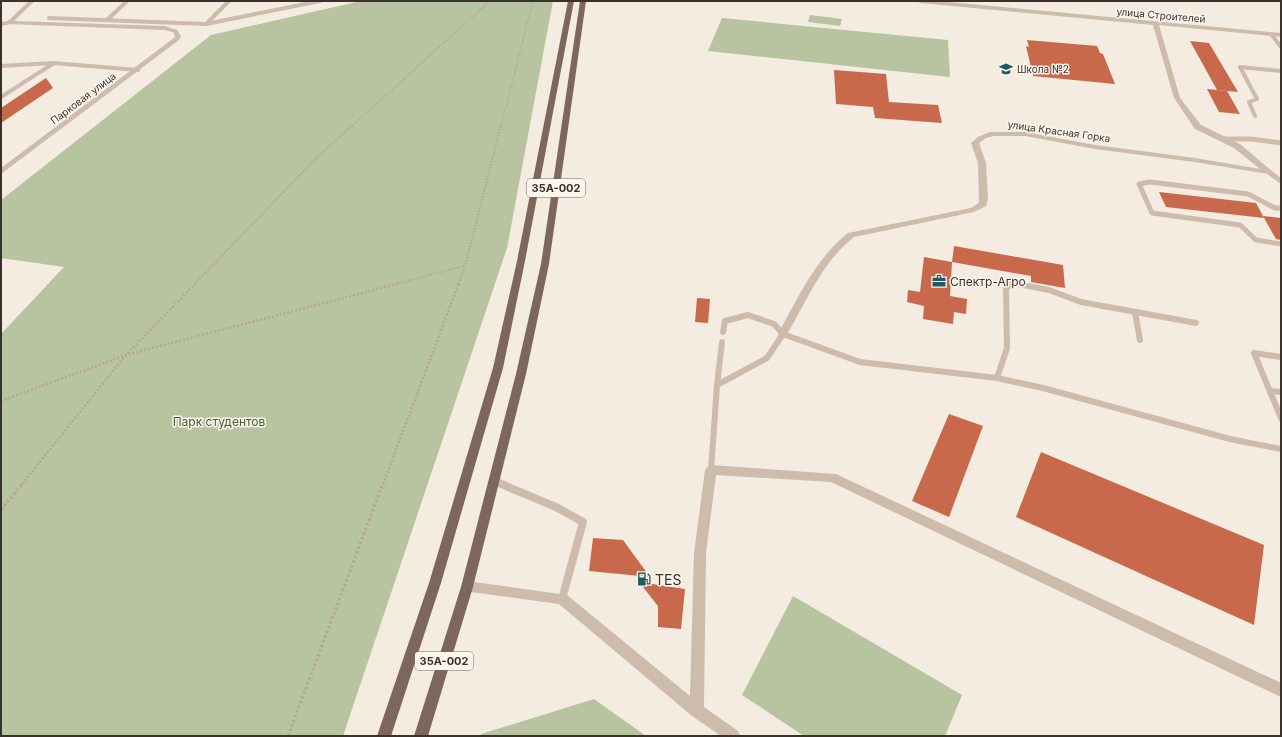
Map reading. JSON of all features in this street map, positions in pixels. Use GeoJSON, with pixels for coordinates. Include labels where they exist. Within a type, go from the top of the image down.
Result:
{"type":"FeatureCollection","features":[{"type":"Feature","properties":{"kind":"main road","name":"35А-002"},"geometry":{"type":"LineString","coordinates":[[384,736],[435,583],[498,368],[521,261],[571,1]]}},
{"type":"Feature","properties":{"kind":"main road","name":"35А-002"},"geometry":{"type":"LineString","coordinates":[[421,736],[467,587],[521,374],[545,264],[583,1]]}},
{"type":"Feature","properties":{"kind":"street"},"geometry":{"type":"LineString","coordinates":[[1,24],[9,23],[32,1]]}},
{"type":"Feature","properties":{"kind":"street"},"geometry":{"type":"LineString","coordinates":[[107,20],[127,1]]}},
{"type":"Feature","properties":{"kind":"street"},"geometry":{"type":"LineString","coordinates":[[206,24],[228,1]]}},
{"type":"Feature","properties":{"kind":"street","name":"улица Строителей"},"geometry":{"type":"LineString","coordinates":[[920,1],[1281,35]]}},
{"type":"Feature","properties":{"kind":"street","name":"Парковая улица"},"geometry":{"type":"LineString","coordinates":[[1,172],[138,70],[177,39],[178,36],[175,31],[164,28],[9,23]]}},
{"type":"Feature","properties":{"kind":"street"},"geometry":{"type":"LineString","coordinates":[[1154,23],[1177,98],[1198,127],[1237,146],[1269,172]]}},
{"type":"Feature","properties":{"kind":"street","name":"улица Красная Горка"},"geometry":{"type":"LineString","coordinates":[[783,334],[812,280],[838,246],[851,235],[974,210],[983,204],[982,163],[975,144],[979,138],[988,134],[1002,133],[1029,135],[1269,172]]}},
{"type":"Feature","properties":{"kind":"street"},"geometry":{"type":"LineString","coordinates":[[697,711],[700,553],[711,470],[832,477],[1281,690]]}},
{"type":"Feature","properties":{"kind":"street"},"geometry":{"type":"LineString","coordinates":[[467,587],[562,599],[697,711],[733,736]]}},
{"type":"Feature","properties":{"kind":"street"},"geometry":{"type":"LineString","coordinates":[[377,736],[395,704]]}},
{"type":"Feature","properties":{"kind":"lane"},"geometry":{"type":"LineString","coordinates":[[49,18],[206,24],[320,1]]}},
{"type":"Feature","properties":{"kind":"lane"},"geometry":{"type":"LineString","coordinates":[[1271,34],[1281,47]]}},
{"type":"Feature","properties":{"kind":"lane"},"geometry":{"type":"LineString","coordinates":[[1,66],[20,63],[55,62],[138,70]]}},
{"type":"Feature","properties":{"kind":"lane"},"geometry":{"type":"LineString","coordinates":[[1,97],[55,62]]}},
{"type":"Feature","properties":{"kind":"lane"},"geometry":{"type":"LineString","coordinates":[[1255,116],[1249,102],[1257,99],[1240,67],[1281,71]]}},
{"type":"Feature","properties":{"kind":"lane"},"geometry":{"type":"LineString","coordinates":[[1223,139],[1251,139],[1281,143]]}},
{"type":"Feature","properties":{"kind":"lane"},"geometry":{"type":"LineString","coordinates":[[1269,172],[1281,181]]}},
{"type":"Feature","properties":{"kind":"lane"},"geometry":{"type":"LineString","coordinates":[[1281,208],[1275,208],[1248,194],[1150,182],[1139,184],[1152,213],[1240,225],[1256,240],[1281,244]]}},
{"type":"Feature","properties":{"kind":"lane"},"geometry":{"type":"LineString","coordinates":[[997,378],[1007,348],[1006,288],[1012,283],[1049,290],[1081,302],[1196,323]]}},
{"type":"Feature","properties":{"kind":"lane"},"geometry":{"type":"LineString","coordinates":[[1135,312],[1140,340]]}},
{"type":"Feature","properties":{"kind":"lane"},"geometry":{"type":"LineString","coordinates":[[724,332],[725,321],[748,315],[774,324],[783,334],[860,362],[997,378],[1043,388],[1230,439],[1281,449]]}},
{"type":"Feature","properties":{"kind":"lane"},"geometry":{"type":"LineString","coordinates":[[717,385],[767,358],[783,334]]}},
{"type":"Feature","properties":{"kind":"lane"},"geometry":{"type":"LineString","coordinates":[[711,470],[717,385],[722,342]]}},
{"type":"Feature","properties":{"kind":"lane"},"geometry":{"type":"LineString","coordinates":[[1281,357],[1254,353],[1281,418]]}},
{"type":"Feature","properties":{"kind":"lane"},"geometry":{"type":"LineString","coordinates":[[1270,391],[1281,392]]}},
{"type":"Feature","properties":{"kind":"lane"},"geometry":{"type":"LineString","coordinates":[[494,481],[558,508],[583,522],[562,599]]}},
{"type":"Feature","properties":{"kind":"path"},"geometry":{"type":"LineString","coordinates":[[1,510],[126,355],[317,158],[490,1]]}},
{"type":"Feature","properties":{"kind":"path"},"geometry":{"type":"LineString","coordinates":[[288,736],[465,266],[533,1]]}},
{"type":"Feature","properties":{"kind":"path"},"geometry":{"type":"LineString","coordinates":[[1,401],[126,355],[465,266]]}},
{"type":"Feature","properties":{"kind":"green space","name":"Парк студентов"},"geometry":{"type":"Polygon","coordinates":[[[361,1],[553,1],[507,248],[343,736],[1,736],[1,334],[64,267],[1,258],[1,200],[211,35],[361,1]]]}},
{"type":"Feature","properties":{"kind":"green space"},"geometry":{"type":"Polygon","coordinates":[[[810,15],[842,19],[840,26],[808,22],[810,15]]]}},
{"type":"Feature","properties":{"kind":"green space"},"geometry":{"type":"Polygon","coordinates":[[[722,18],[948,40],[950,77],[708,51],[722,18]]]}},
{"type":"Feature","properties":{"kind":"green space"},"geometry":{"type":"Polygon","coordinates":[[[793,596],[962,695],[945,736],[804,736],[742,695],[793,596]]]}},
{"type":"Feature","properties":{"kind":"green space"},"geometry":{"type":"Polygon","coordinates":[[[594,699],[646,736],[481,736],[481,734],[594,699]]]}},
{"type":"Feature","properties":{"kind":"building"},"geometry":{"type":"Polygon","coordinates":[[[1027,40],[1097,46],[1100,53],[1103,54],[1115,84],[1033,76],[1026,46],[1029,47],[1027,40]]]}},
{"type":"Feature","properties":{"kind":"building"},"geometry":{"type":"Polygon","coordinates":[[[1190,41],[1209,43],[1238,92],[1217,90],[1190,41]]]}},
{"type":"Feature","properties":{"kind":"building"},"geometry":{"type":"Polygon","coordinates":[[[834,70],[886,74],[889,102],[938,105],[942,123],[875,118],[873,107],[836,104],[834,70]]]}},
{"type":"Feature","properties":{"kind":"building"},"geometry":{"type":"Polygon","coordinates":[[[46,78],[53,88],[1,123],[1,108],[46,78]]]}},
{"type":"Feature","properties":{"kind":"building"},"geometry":{"type":"Polygon","coordinates":[[[1207,89],[1227,91],[1240,114],[1219,112],[1207,89]]]}},
{"type":"Feature","properties":{"kind":"building"},"geometry":{"type":"Polygon","coordinates":[[[1159,192],[1256,203],[1264,218],[1166,207],[1159,192]]]}},
{"type":"Feature","properties":{"kind":"building"},"geometry":{"type":"Polygon","coordinates":[[[1263,216],[1281,218],[1281,240],[1276,239],[1263,216]]]}},
{"type":"Feature","properties":{"kind":"building"},"geometry":{"type":"Polygon","coordinates":[[[954,246],[1063,265],[1065,288],[1031,282],[1031,276],[952,262],[954,246]]]}},
{"type":"Feature","properties":{"kind":"building"},"geometry":{"type":"Polygon","coordinates":[[[924,257],[952,262],[950,296],[967,299],[966,314],[954,312],[953,324],[923,319],[924,306],[907,302],[908,290],[920,292],[924,257]]]}},
{"type":"Feature","properties":{"kind":"building"},"geometry":{"type":"Polygon","coordinates":[[[697,298],[710,299],[708,323],[695,322],[697,298]]]}},
{"type":"Feature","properties":{"kind":"building"},"geometry":{"type":"Polygon","coordinates":[[[949,414],[983,426],[949,517],[912,501],[949,414]]]}},
{"type":"Feature","properties":{"kind":"building"},"geometry":{"type":"Polygon","coordinates":[[[1041,452],[1264,545],[1254,625],[1016,517],[1041,452]]]}},
{"type":"Feature","properties":{"kind":"building"},"geometry":{"type":"Polygon","coordinates":[[[593,538],[623,540],[650,577],[589,571],[593,538]]]}},
{"type":"Feature","properties":{"kind":"building"},"geometry":{"type":"Polygon","coordinates":[[[639,582],[685,589],[681,629],[658,627],[658,606],[639,582]]]}},
{"type":"Feature","properties":{"kind":"place","name":"Школа №2"},"geometry":{"type":"Point","coordinates":[1006,69]}},
{"type":"Feature","properties":{"kind":"place","name":"Спектр-Агро"},"geometry":{"type":"Point","coordinates":[939,281]}},
{"type":"Feature","properties":{"kind":"place","name":"TES"},"geometry":{"type":"Point","coordinates":[644,579]}}]}
